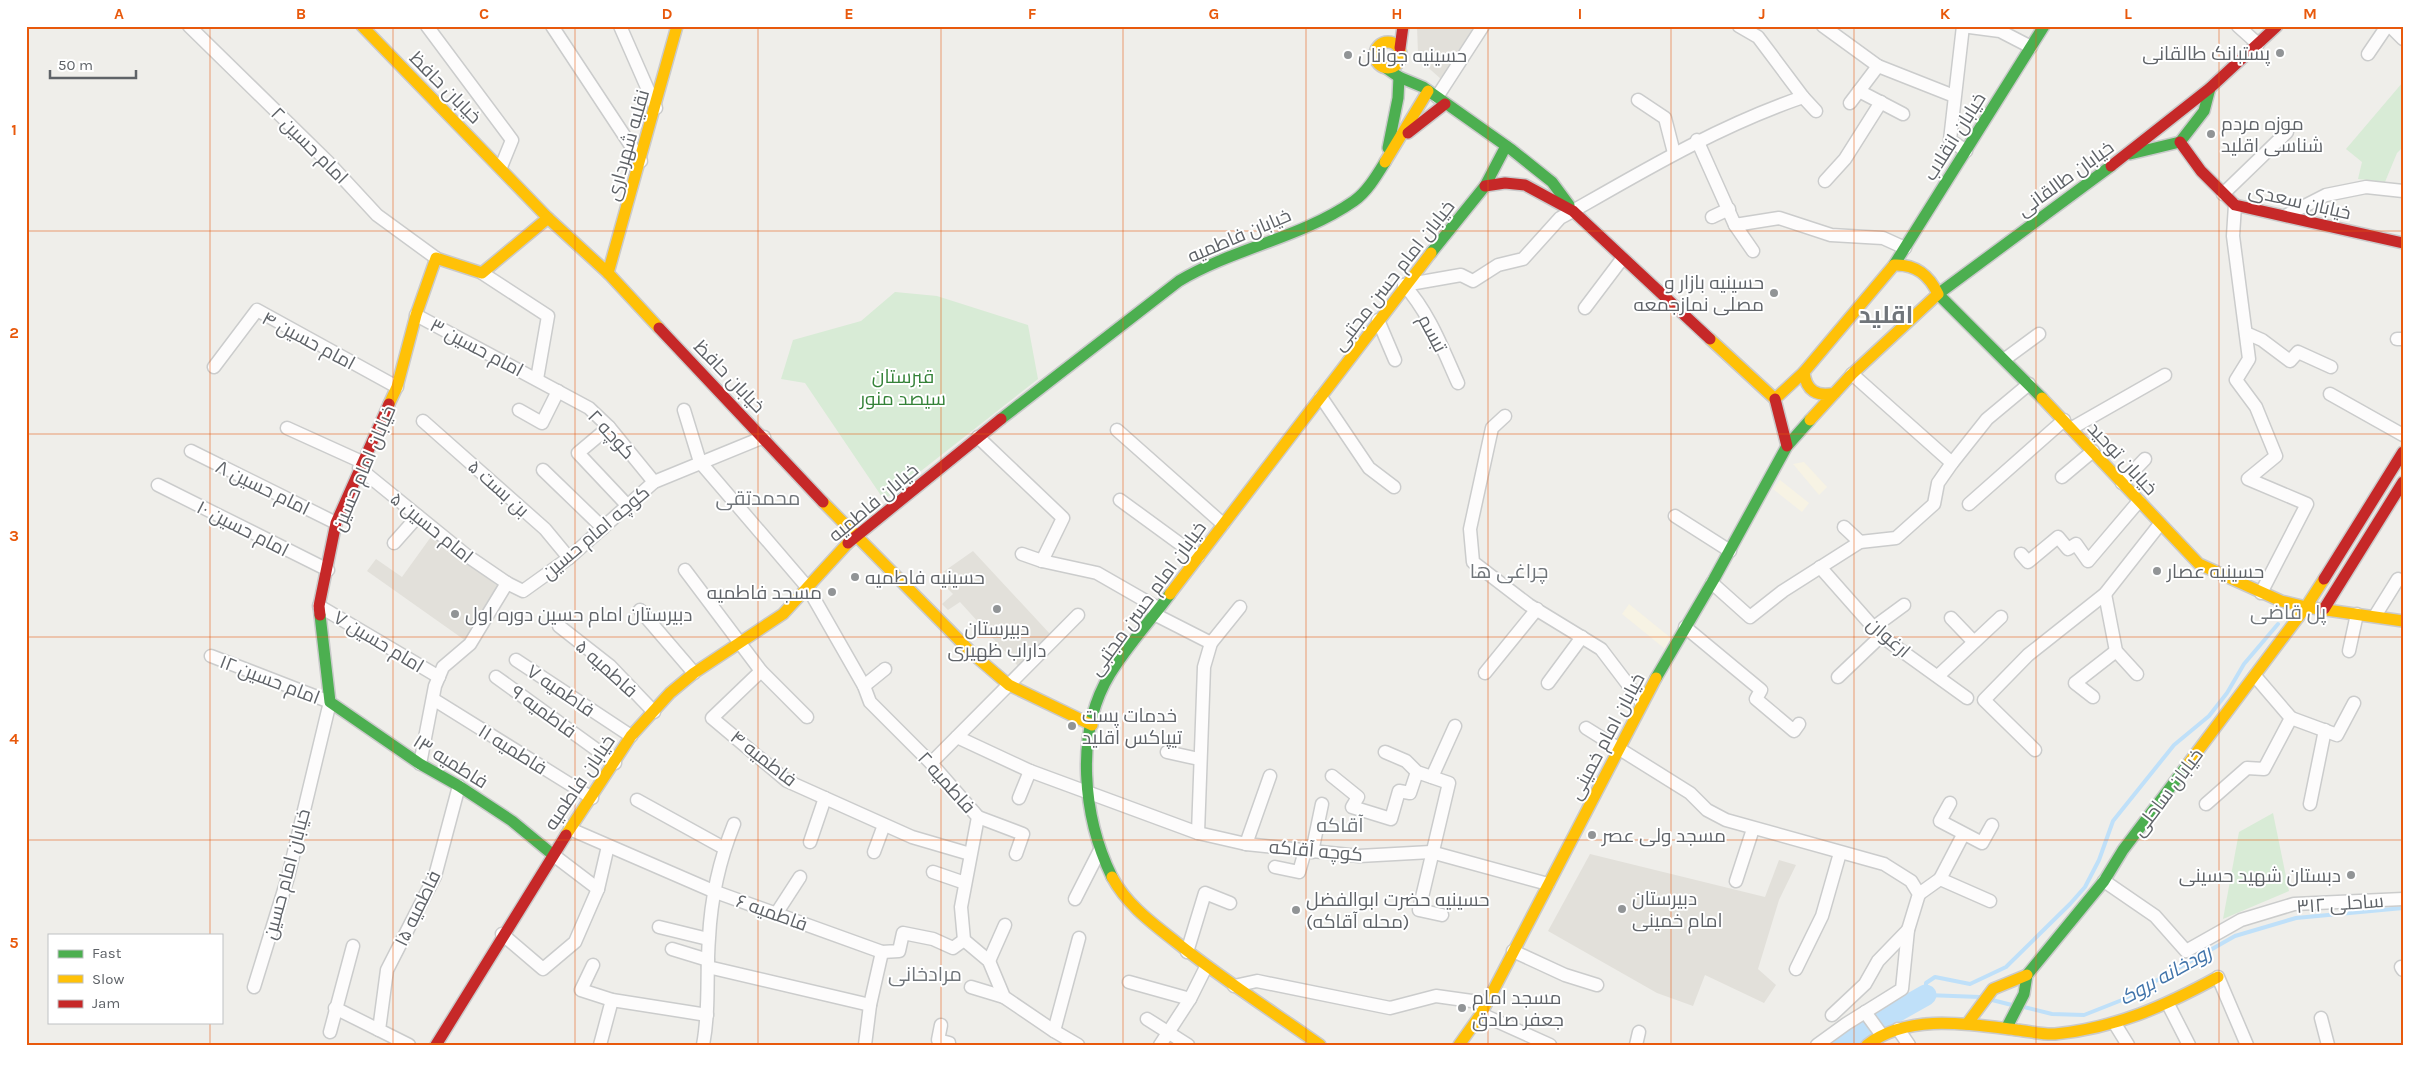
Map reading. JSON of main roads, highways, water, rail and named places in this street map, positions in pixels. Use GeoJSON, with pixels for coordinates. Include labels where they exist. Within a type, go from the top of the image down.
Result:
{"type":"FeatureCollection","features":[{"type":"Feature","properties":{"kind":"main road","name":"خیابان حافظ"},"geometry":{"type":"LineString","coordinates":[[362,26],[548,218],[608,273],[764,437],[855,537],[974,655],[1009,685],[1092,725]]}},
{"type":"Feature","properties":{"kind":"main road","name":"نقلیه شهرداری"},"geometry":{"type":"LineString","coordinates":[[608,273],[678,26]]}},
{"type":"Feature","properties":{"kind":"main road"},"geometry":{"type":"LineString","coordinates":[[1385,26],[1381,44],[1376,51],[1376,60],[1399,77],[1433,95],[1506,146],[1552,182],[1573,210],[1622,259],[1738,363],[1775,400],[1787,446]]}},
{"type":"Feature","properties":{"kind":"main road"},"geometry":{"type":"LineString","coordinates":[[1386,68],[1398,64],[1403,26]]}},
{"type":"Feature","properties":{"kind":"main road","name":"خیابان انقلاب"},"geometry":{"type":"LineString","coordinates":[[1775,400],[1804,372],[1894,265],[2044,26]]}},
{"type":"Feature","properties":{"kind":"main road","name":"خیابان طالقانی"},"geometry":{"type":"LineString","coordinates":[[1852,374],[1938,294],[2072,193],[2128,154],[2210,88],[2277,26]]}},
{"type":"Feature","properties":{"kind":"main road"},"geometry":{"type":"LineString","coordinates":[[1381,44],[1389,41],[1401,50],[1433,95],[1432,113],[1416,129],[1400,137]]}},
{"type":"Feature","properties":{"kind":"main road"},"geometry":{"type":"LineString","coordinates":[[1386,157],[1398,98],[1399,77]]}},
{"type":"Feature","properties":{"kind":"main road"},"geometry":{"type":"LineString","coordinates":[[2128,154],[2180,142],[2204,111],[2210,88]]}},
{"type":"Feature","properties":{"kind":"main road","name":"خیابان فاطمیه"},"geometry":{"type":"LineString","coordinates":[[436,1045],[552,854],[592,798],[631,736],[670,693],[694,673],[783,614],[855,537],[978,437],[1189,274],[1214,262],[1310,225],[1355,200],[1376,177],[1386,157],[1433,95]]}},
{"type":"Feature","properties":{"kind":"main road","name":"خیابان سعدی"},"geometry":{"type":"LineString","coordinates":[[2180,142],[2201,171],[2235,205],[2287,215],[2403,243]]}},
{"type":"Feature","properties":{"kind":"main road","name":"خیابان امام حسن مجتبی"},"geometry":{"type":"LineString","coordinates":[[1320,1045],[1186,952],[1128,900],[1117,886],[1100,850],[1088,793],[1087,772],[1092,725],[1102,690],[1110,674],[1404,285],[1485,186],[1506,146]]}},
{"type":"Feature","properties":{"kind":"main road"},"geometry":{"type":"LineString","coordinates":[[1485,186],[1504,183],[1525,184],[1573,210]]}},
{"type":"Feature","properties":{"kind":"main road","name":"خیابان امام حسین"},"geometry":{"type":"LineString","coordinates":[[330,702],[318,606],[328,570],[336,524],[397,387],[416,315],[436,258],[482,273],[548,218]]}},
{"type":"Feature","properties":{"kind":"main road","name":"خیابان توحید"},"geometry":{"type":"LineString","coordinates":[[1894,265],[1904,264],[1919,269],[1931,279],[1938,294],[2068,424],[2199,564],[2261,594],[2306,608],[2403,621]]}},
{"type":"Feature","properties":{"kind":"main road"},"geometry":{"type":"LineString","coordinates":[[1804,372],[1805,383],[1814,394],[1822,396],[1835,393]]}},
{"type":"Feature","properties":{"kind":"main road","name":"خیابان امام خمینی"},"geometry":{"type":"LineString","coordinates":[[1459,1045],[1484,1008],[1642,703],[1712,583],[1787,446],[1852,374]]}},
{"type":"Feature","properties":{"kind":"main road","name":"خیابان ساحلی"},"geometry":{"type":"LineString","coordinates":[[2010,1022],[2021,1000],[2027,975],[2104,881],[2128,844],[2306,608],[2403,452]]}},
{"type":"Feature","properties":{"kind":"main road"},"geometry":{"type":"LineString","coordinates":[[2324,610],[2388,503],[2403,482]]}},
{"type":"Feature","properties":{"kind":"main road"},"geometry":{"type":"LineString","coordinates":[[2376,495],[2388,503]]}},
{"type":"Feature","properties":{"kind":"main road","name":"فاطمیه ۱۳"},"geometry":{"type":"LineString","coordinates":[[330,702],[420,764],[459,786],[512,821],[552,854]]}},
{"type":"Feature","properties":{"kind":"main road","name":"خیابان ساحلی"},"geometry":{"type":"LineString","coordinates":[[1967,1024],[1993,989],[2027,975]]}},
{"type":"Feature","properties":{"kind":"main road"},"geometry":{"type":"LineString","coordinates":[[1867,1045],[1879,1030],[1898,1029],[1912,1025],[2010,1022],[2053,1034],[2115,1024],[2168,1004],[2218,978]]}},
{"type":"Feature","properties":{"kind":"waterway"},"geometry":{"type":"LineString","coordinates":[[1980,997],[1926,995],[1926,983],[1935,977],[1970,984],[2006,967],[2070,904],[2085,887],[2099,860],[2113,821],[2174,745],[2209,716],[2227,693],[2244,664],[2278,624]]}},
{"type":"Feature","properties":{"kind":"waterway","name":"رودخانه بروک"},"geometry":{"type":"LineString","coordinates":[[2024,1007],[2052,1014],[2084,1015],[2122,1000],[2235,936],[2296,918],[2403,908]]}},
{"type":"Feature","properties":{"kind":"waterway"},"geometry":{"type":"LineString","coordinates":[[1843,1045],[1859,1033],[1926,995]]}},
{"type":"Feature","properties":{"kind":"waterway","name":"رودخانه بروک"},"geometry":{"type":"LineString","coordinates":[[1992,1000],[2012,1005]]}},
{"type":"Feature","properties":{"kind":"place","name":"پستبانک طالقانی"},"geometry":{"type":"Point","coordinates":[2280,53]}},
{"type":"Feature","properties":{"kind":"place","name":"حسینیه جوانان"},"geometry":{"type":"Point","coordinates":[1348,55]}},
{"type":"Feature","properties":{"kind":"place","name":"موزه مردم شناسی اقلید"},"geometry":{"type":"Point","coordinates":[2211,134]}},
{"type":"Feature","properties":{"kind":"place","name":"حسینیه بازار و مصلی نمازجمعه"},"geometry":{"type":"Point","coordinates":[1774,293]}},
{"type":"Feature","properties":{"kind":"place","name":"حسینیه عصار"},"geometry":{"type":"Point","coordinates":[2157,571]}},
{"type":"Feature","properties":{"kind":"place","name":"حسینیه فاطمیه"},"geometry":{"type":"Point","coordinates":[855,577]}},
{"type":"Feature","properties":{"kind":"place","name":"مسجد فاطمیه"},"geometry":{"type":"Point","coordinates":[832,592]}},
{"type":"Feature","properties":{"kind":"place","name":"دبیرستان داراب ظهیری"},"geometry":{"type":"Point","coordinates":[997,609]}},
{"type":"Feature","properties":{"kind":"place","name":"دبیرستان امام حسین دوره اول"},"geometry":{"type":"Point","coordinates":[455,614]}},
{"type":"Feature","properties":{"kind":"place","name":"خدمات پست تیپاکس اقلید"},"geometry":{"type":"Point","coordinates":[1072,726]}},
{"type":"Feature","properties":{"kind":"place","name":"مسجد ولی عصر"},"geometry":{"type":"Point","coordinates":[1592,835]}},
{"type":"Feature","properties":{"kind":"place","name":"دبستان شهید حسینی"},"geometry":{"type":"Point","coordinates":[2351,875]}},
{"type":"Feature","properties":{"kind":"place","name":"دبیرستان امام خمینی"},"geometry":{"type":"Point","coordinates":[1622,909]}},
{"type":"Feature","properties":{"kind":"place","name":"حسینیه حضرت ابوالفضل (محله آقاکه)"},"geometry":{"type":"Point","coordinates":[1296,910]}},
{"type":"Feature","properties":{"kind":"place","name":"مسجد امام جعفر صادق"},"geometry":{"type":"Point","coordinates":[1462,1008]}},
{"type":"Feature","properties":{"kind":"district","name":"اقلید"},"geometry":{"type":"Point","coordinates":[1886,315]}},
{"type":"Feature","properties":{"kind":"district","name":"محمدتقی"},"geometry":{"type":"Point","coordinates":[758,498]}},
{"type":"Feature","properties":{"kind":"district","name":"چراغی ها"},"geometry":{"type":"Point","coordinates":[1509,571]}},
{"type":"Feature","properties":{"kind":"district","name":"پل قاضی"},"geometry":{"type":"Point","coordinates":[2288,612]}},
{"type":"Feature","properties":{"kind":"district","name":"آقاکه"},"geometry":{"type":"Point","coordinates":[1340,825]}},
{"type":"Feature","properties":{"kind":"district","name":"مرادخانی"},"geometry":{"type":"Point","coordinates":[925,974]}},
{"type":"Feature","properties":{"kind":"park label","name":"قبرستان سیصد منور"},"geometry":{"type":"Point","coordinates":[903,387]}}]}
